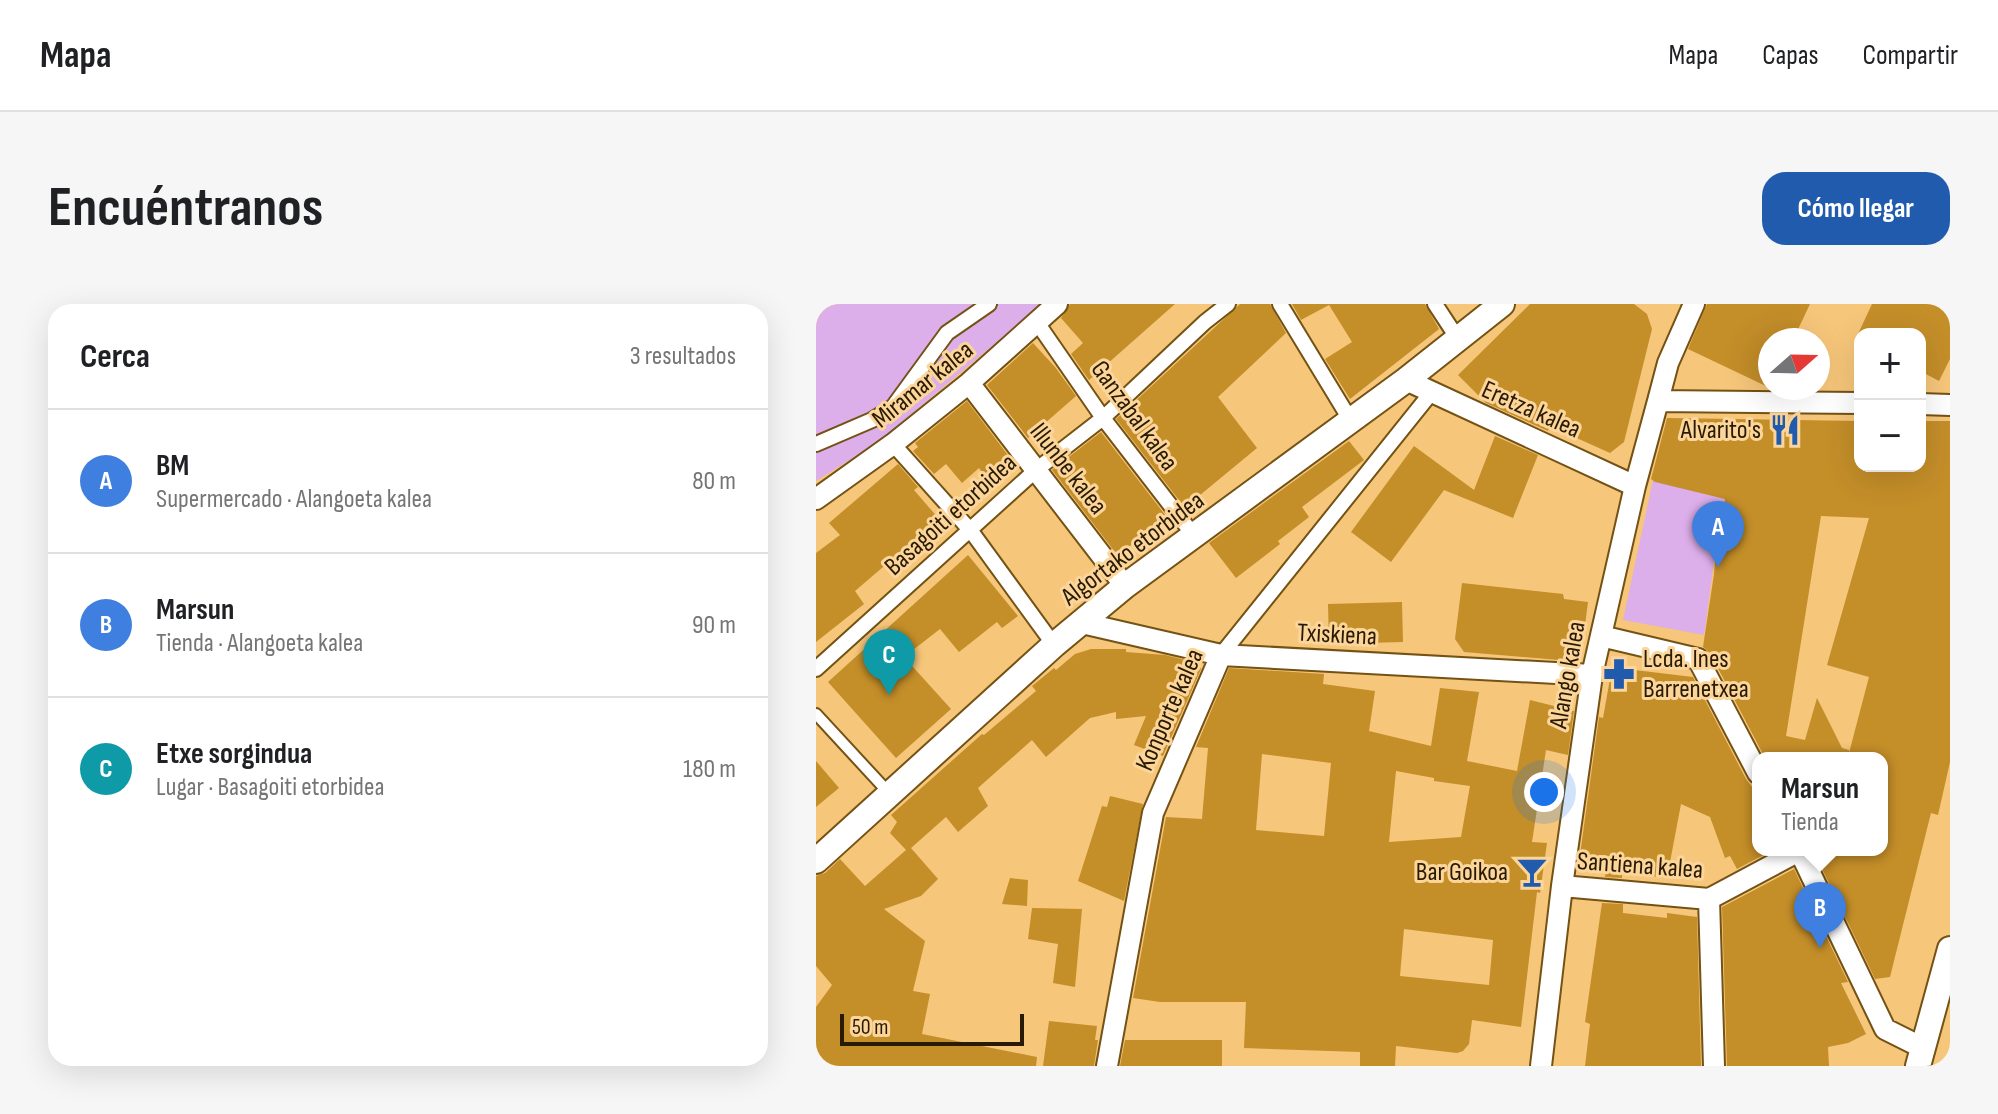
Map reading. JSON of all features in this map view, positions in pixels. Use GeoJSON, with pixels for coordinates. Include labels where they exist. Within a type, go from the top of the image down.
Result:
{"type":"FeatureCollection","features":[{"type":"Feature","properties":{"kind":"street"},"geometry":{"type":"LineString","coordinates":[[816,444],[872,420],[893,407],[947,333],[989,304]]}},
{"type":"Feature","properties":{"kind":"street","name":"Miramar kalea"},"geometry":{"type":"LineString","coordinates":[[816,499],[893,444],[969,383],[1057,304]]}},
{"type":"Feature","properties":{"kind":"street","name":"Basagoiti etorbidea"},"geometry":{"type":"LineString","coordinates":[[816,669],[1036,470],[1103,418],[1228,304]]}},
{"type":"Feature","properties":{"kind":"street"},"geometry":{"type":"LineString","coordinates":[[1280,304],[1351,421]]}},
{"type":"Feature","properties":{"kind":"street"},"geometry":{"type":"LineString","coordinates":[[1435,304],[1458,339]]}},
{"type":"Feature","properties":{"kind":"street","name":"Algortako etorbidea"},"geometry":{"type":"LineString","coordinates":[[816,861],[1054,645],[1125,586],[1406,380],[1502,304]]}},
{"type":"Feature","properties":{"kind":"street","name":"Alango kalea"},"geometry":{"type":"LineString","coordinates":[[1541,1066],[1562,886],[1592,675],[1635,486],[1668,363],[1694,304]]}},
{"type":"Feature","properties":{"kind":"street","name":"Ganzabal kalea"},"geometry":{"type":"LineString","coordinates":[[1036,321],[1103,418],[1195,537]]}},
{"type":"Feature","properties":{"kind":"street","name":"Eretza kalea"},"geometry":{"type":"LineString","coordinates":[[1406,380],[1635,486]]}},
{"type":"Feature","properties":{"kind":"street","name":"Illunbe kalea"},"geometry":{"type":"LineString","coordinates":[[969,383],[1125,586]]}},
{"type":"Feature","properties":{"kind":"street","name":"Konporte kalea"},"geometry":{"type":"LineString","coordinates":[[1107,1066],[1153,813],[1221,655],[1431,393]]}},
{"type":"Feature","properties":{"kind":"street"},"geometry":{"type":"LineString","coordinates":[[1658,401],[1854,403]]}},
{"type":"Feature","properties":{"kind":"street"},"geometry":{"type":"LineString","coordinates":[[1926,404],[1950,405]]}},
{"type":"Feature","properties":{"kind":"street"},"geometry":{"type":"LineString","coordinates":[[893,444],[971,531],[1054,645]]}},
{"type":"Feature","properties":{"kind":"street","name":"Txiskiena"},"geometry":{"type":"LineString","coordinates":[[1082,623],[1221,655],[1592,675]]}},
{"type":"Feature","properties":{"kind":"street"},"geometry":{"type":"LineString","coordinates":[[1601,636],[1698,659],[1752,762]]}},
{"type":"Feature","properties":{"kind":"street","name":"Santiena kalea"},"geometry":{"type":"LineString","coordinates":[[1562,886],[1709,899],[1788,856]]}},
{"type":"Feature","properties":{"kind":"street"},"geometry":{"type":"LineString","coordinates":[[1802,856],[1885,1029],[1920,1057],[1950,949]]}},
{"type":"Feature","properties":{"kind":"street"},"geometry":{"type":"LineString","coordinates":[[1709,899],[1714,1066]]}},
{"type":"Feature","properties":{"kind":"lane"},"geometry":{"type":"LineString","coordinates":[[816,714],[890,795]]}},
{"type":"Feature","properties":{"kind":"shaded area"},"geometry":{"type":"Polygon","coordinates":[[[816,304],[1042,304],[877,443],[816,481],[816,304]]]}},
{"type":"Feature","properties":{"kind":"shaded area"},"geometry":{"type":"Polygon","coordinates":[[[1653,480],[1730,500],[1716,547],[1704,635],[1623,620],[1653,480]]]}},
{"type":"Feature","properties":{"kind":"building"},"geometry":{"type":"Polygon","coordinates":[[[1070,304],[1175,304],[1089,380],[1071,354],[1083,343],[1061,318],[1070,304]]]}},
{"type":"Feature","properties":{"kind":"building"},"geometry":{"type":"Polygon","coordinates":[[[1240,304],[1270,304],[1286,333],[1218,397],[1257,448],[1188,505],[1185,501],[1182,504],[1116,419],[1240,304]]]}},
{"type":"Feature","properties":{"kind":"building"},"geometry":{"type":"Polygon","coordinates":[[[1292,304],[1425,304],[1439,329],[1350,399],[1325,359],[1352,342],[1329,305],[1301,320],[1292,304]]]}},
{"type":"Feature","properties":{"kind":"building"},"geometry":{"type":"Polygon","coordinates":[[[1530,304],[1634,304],[1647,314],[1652,329],[1624,442],[1610,453],[1550,426],[1548,431],[1486,403],[1458,375],[1530,304]]]}},
{"type":"Feature","properties":{"kind":"building"},"geometry":{"type":"Polygon","coordinates":[[[1707,304],[1810,304],[1799,328],[1758,328],[1758,382],[1688,349],[1707,304]]]}},
{"type":"Feature","properties":{"kind":"building"},"geometry":{"type":"Polygon","coordinates":[[[1872,304],[1950,304],[1950,359],[1939,381],[1926,374],[1926,328],[1861,328],[1872,304]]]}},
{"type":"Feature","properties":{"kind":"building"},"geometry":{"type":"Polygon","coordinates":[[[1033,343],[1076,396],[1028,438],[987,385],[1033,343]]]}},
{"type":"Feature","properties":{"kind":"building"},"geometry":{"type":"Polygon","coordinates":[[[967,401],[1010,458],[986,478],[979,468],[962,483],[946,464],[934,474],[913,451],[918,447],[915,443],[967,401]]]}},
{"type":"Feature","properties":{"kind":"building"},"geometry":{"type":"Polygon","coordinates":[[[1667,418],[1854,421],[1854,472],[1926,472],[1926,421],[1950,421],[1950,762],[1938,815],[1931,813],[1890,977],[1875,979],[1816,856],[1888,856],[1888,752],[1849,752],[1869,677],[1827,665],[1869,518],[1821,516],[1786,736],[1805,740],[1817,698],[1842,748],[1849,752],[1762,752],[1710,653],[1703,647],[1725,499],[1651,479],[1667,418]]]}},
{"type":"Feature","properties":{"kind":"building"},"geometry":{"type":"Polygon","coordinates":[[[1101,432],[1166,516],[1118,556],[1052,470],[1101,432]]]}},
{"type":"Feature","properties":{"kind":"building"},"geometry":{"type":"Polygon","coordinates":[[[1495,436],[1538,455],[1513,518],[1444,490],[1391,562],[1351,532],[1414,446],[1474,490],[1495,436]]]}},
{"type":"Feature","properties":{"kind":"building"},"geometry":{"type":"Polygon","coordinates":[[[1349,441],[1364,460],[1302,507],[1309,517],[1236,578],[1209,543],[1349,441]]]}},
{"type":"Feature","properties":{"kind":"building"},"geometry":{"type":"Polygon","coordinates":[[[898,464],[918,487],[914,490],[939,519],[855,591],[864,604],[816,642],[816,553],[840,535],[829,523],[898,464]]]}},
{"type":"Feature","properties":{"kind":"building"},"geometry":{"type":"Polygon","coordinates":[[[968,555],[1018,616],[1002,628],[997,622],[959,652],[940,629],[904,657],[951,709],[896,758],[828,682],[968,555]]]}},
{"type":"Feature","properties":{"kind":"building"},"geometry":{"type":"Polygon","coordinates":[[[1462,583],[1563,594],[1564,599],[1588,602],[1581,656],[1571,661],[1464,652],[1455,639],[1462,583]]]}},
{"type":"Feature","properties":{"kind":"building"},"geometry":{"type":"Polygon","coordinates":[[[1402,602],[1403,642],[1329,644],[1328,604],[1402,602]]]}},
{"type":"Feature","properties":{"kind":"building"},"geometry":{"type":"Polygon","coordinates":[[[1091,649],[1126,649],[1126,652],[1165,655],[1198,663],[1201,669],[1163,756],[1134,745],[1146,716],[1116,719],[1116,712],[1090,718],[1046,757],[1032,740],[978,788],[988,806],[958,832],[946,817],[911,848],[938,879],[921,896],[884,909],[925,941],[913,991],[930,994],[922,1034],[1037,1057],[1036,1066],[816,1066],[816,1007],[832,985],[816,966],[816,876],[825,873],[840,859],[865,886],[906,850],[890,833],[897,822],[891,815],[982,734],[1036,691],[1032,686],[1075,654],[1091,649]]]}},
{"type":"Feature","properties":{"kind":"building"},"geometry":{"type":"Polygon","coordinates":[[[1229,668],[1324,674],[1323,684],[1375,691],[1369,731],[1431,746],[1440,688],[1479,692],[1467,761],[1517,771],[1530,700],[1574,711],[1568,755],[1546,750],[1532,842],[1547,843],[1540,893],[1537,892],[1521,1027],[1472,1020],[1469,1044],[1463,1051],[1457,1053],[1396,1046],[1395,1066],[1360,1066],[1360,1052],[1244,1048],[1246,1002],[1160,1002],[1133,998],[1166,817],[1202,819],[1208,748],[1196,747],[1229,668]],[[1262,754],[1256,830],[1324,836],[1331,763],[1262,754]],[[1396,771],[1389,842],[1461,837],[1470,786],[1396,771]],[[1404,929],[1400,976],[1489,985],[1493,940],[1404,929]]]}},
{"type":"Feature","properties":{"kind":"building"},"geometry":{"type":"Polygon","coordinates":[[[1626,669],[1693,677],[1752,787],[1752,856],[1762,856],[1737,869],[1730,856],[1725,858],[1710,817],[1681,804],[1667,878],[1622,872],[1622,878],[1605,877],[1606,870],[1588,867],[1580,855],[1599,717],[1603,718],[1610,679],[1626,669]]]}},
{"type":"Feature","properties":{"kind":"building"},"geometry":{"type":"Polygon","coordinates":[[[816,761],[839,788],[816,807],[816,761]]]}},
{"type":"Feature","properties":{"kind":"building"},"geometry":{"type":"Polygon","coordinates":[[[1110,796],[1143,804],[1124,901],[1078,881],[1102,806],[1107,807],[1110,796]]]}},
{"type":"Feature","properties":{"kind":"building"},"geometry":{"type":"Polygon","coordinates":[[[1794,869],[1848,982],[1841,983],[1866,1034],[1848,1043],[1828,1047],[1829,1066],[1727,1066],[1722,907],[1794,869]]]}},
{"type":"Feature","properties":{"kind":"building"},"geometry":{"type":"Polygon","coordinates":[[[1010,878],[1028,880],[1027,906],[1002,904],[1010,878]]]}},
{"type":"Feature","properties":{"kind":"building"},"geometry":{"type":"Polygon","coordinates":[[[1602,903],[1623,904],[1623,913],[1667,918],[1667,913],[1697,917],[1701,1066],[1585,1066],[1590,1024],[1585,1022],[1602,903]]]}},
{"type":"Feature","properties":{"kind":"building"},"geometry":{"type":"Polygon","coordinates":[[[1032,908],[1082,909],[1075,987],[1053,983],[1058,944],[1028,939],[1032,908]]]}},
{"type":"Feature","properties":{"kind":"building"},"geometry":{"type":"Polygon","coordinates":[[[1049,1021],[1097,1026],[1094,1066],[1043,1066],[1049,1021]]]}},
{"type":"Feature","properties":{"kind":"building"},"geometry":{"type":"Polygon","coordinates":[[[1125,1040],[1222,1040],[1222,1066],[1120,1066],[1125,1040]]]}},
{"type":"Feature","properties":{"kind":"place","name":"Alvarito's"},"geometry":{"type":"Point","coordinates":[1785,430]}},
{"type":"Feature","properties":{"kind":"place","name":"BM"},"geometry":{"type":"Point","coordinates":[1718,567]}},
{"type":"Feature","properties":{"kind":"place","name":"Lcda. Ines Barrenetxea"},"geometry":{"type":"Point","coordinates":[1619,674]}},
{"type":"Feature","properties":{"kind":"place","name":"Etxe sorgindua"},"geometry":{"type":"Point","coordinates":[889,695]}},
{"type":"Feature","properties":{"kind":"place","name":"Bar Goikoa"},"geometry":{"type":"Point","coordinates":[1532,872]}},
{"type":"Feature","properties":{"kind":"place","name":"Marsun"},"geometry":{"type":"Point","coordinates":[1820,948]}}]}
